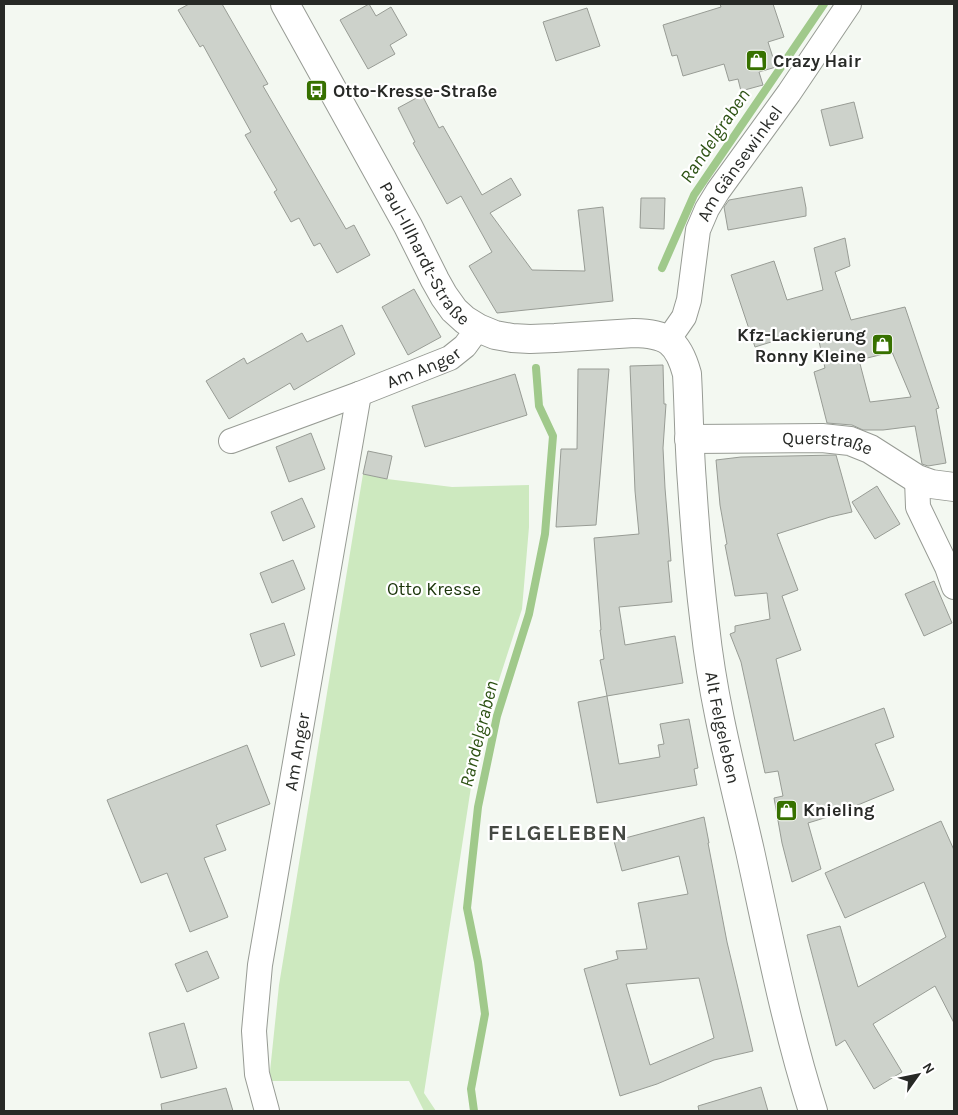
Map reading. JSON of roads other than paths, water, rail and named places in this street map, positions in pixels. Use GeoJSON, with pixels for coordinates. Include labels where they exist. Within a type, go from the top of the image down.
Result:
{"type":"FeatureCollection","features":[{"type":"Feature","properties":{"kind":"street","name":"Paul-Illhardt-Straße"},"geometry":{"type":"LineString","coordinates":[[285,4],[408,226],[444,296],[454,310],[465,320],[495,335],[512,338],[555,338],[634,333],[658,336],[668,340]]}},
{"type":"Feature","properties":{"kind":"street","name":"Am Gänsewinkel"},"geometry":{"type":"LineString","coordinates":[[668,340],[684,317],[689,300],[698,230],[707,209],[849,4]]}},
{"type":"Feature","properties":{"kind":"street","name":"Am Anger"},"geometry":{"type":"LineString","coordinates":[[231,441],[450,358],[465,346],[478,328]]}},
{"type":"Feature","properties":{"kind":"street","name":"Alt Felgeleben"},"geometry":{"type":"LineString","coordinates":[[668,340],[680,353],[687,374],[692,482],[705,628],[720,718],[778,979],[804,1084],[814,1111]]}},
{"type":"Feature","properties":{"kind":"street","name":"Am Anger"},"geometry":{"type":"LineString","coordinates":[[267,1111],[257,1074],[254,1031],[260,965],[359,394]]}},
{"type":"Feature","properties":{"kind":"street","name":"Querstraße"},"geometry":{"type":"LineString","coordinates":[[689,439],[822,438],[850,441],[870,449],[917,479],[931,484],[954,487]]}},
{"type":"Feature","properties":{"kind":"street"},"geometry":{"type":"LineString","coordinates":[[917,479],[918,507],[947,567],[954,586]]}},
{"type":"Feature","properties":{"kind":"waterway","name":"Randelgraben"},"geometry":{"type":"LineString","coordinates":[[662,268],[694,195],[824,4]]}},
{"type":"Feature","properties":{"kind":"waterway","name":"Randelgraben"},"geometry":{"type":"LineString","coordinates":[[474,1111],[471,1089],[485,1014],[478,962],[467,908],[478,807],[497,716],[529,614],[545,534],[553,436],[539,406],[536,368]]}},
{"type":"Feature","properties":{"kind":"place","name":"Crazy Hair"},"geometry":{"type":"Point","coordinates":[757,61]}},
{"type":"Feature","properties":{"kind":"place","name":"Otto-Kresse-Straße"},"geometry":{"type":"Point","coordinates":[317,91]}},
{"type":"Feature","properties":{"kind":"place","name":"Kfz-Lackierung Ronny Kleine"},"geometry":{"type":"Point","coordinates":[882,345]}},
{"type":"Feature","properties":{"kind":"place","name":"Knieling"},"geometry":{"type":"Point","coordinates":[787,810]}},
{"type":"Feature","properties":{"kind":"district","name":"FELGELEBEN"},"geometry":{"type":"Point","coordinates":[558,833]}},
{"type":"Feature","properties":{"kind":"park label","name":"Otto Kresse"},"geometry":{"type":"Point","coordinates":[434,589]}}]}
